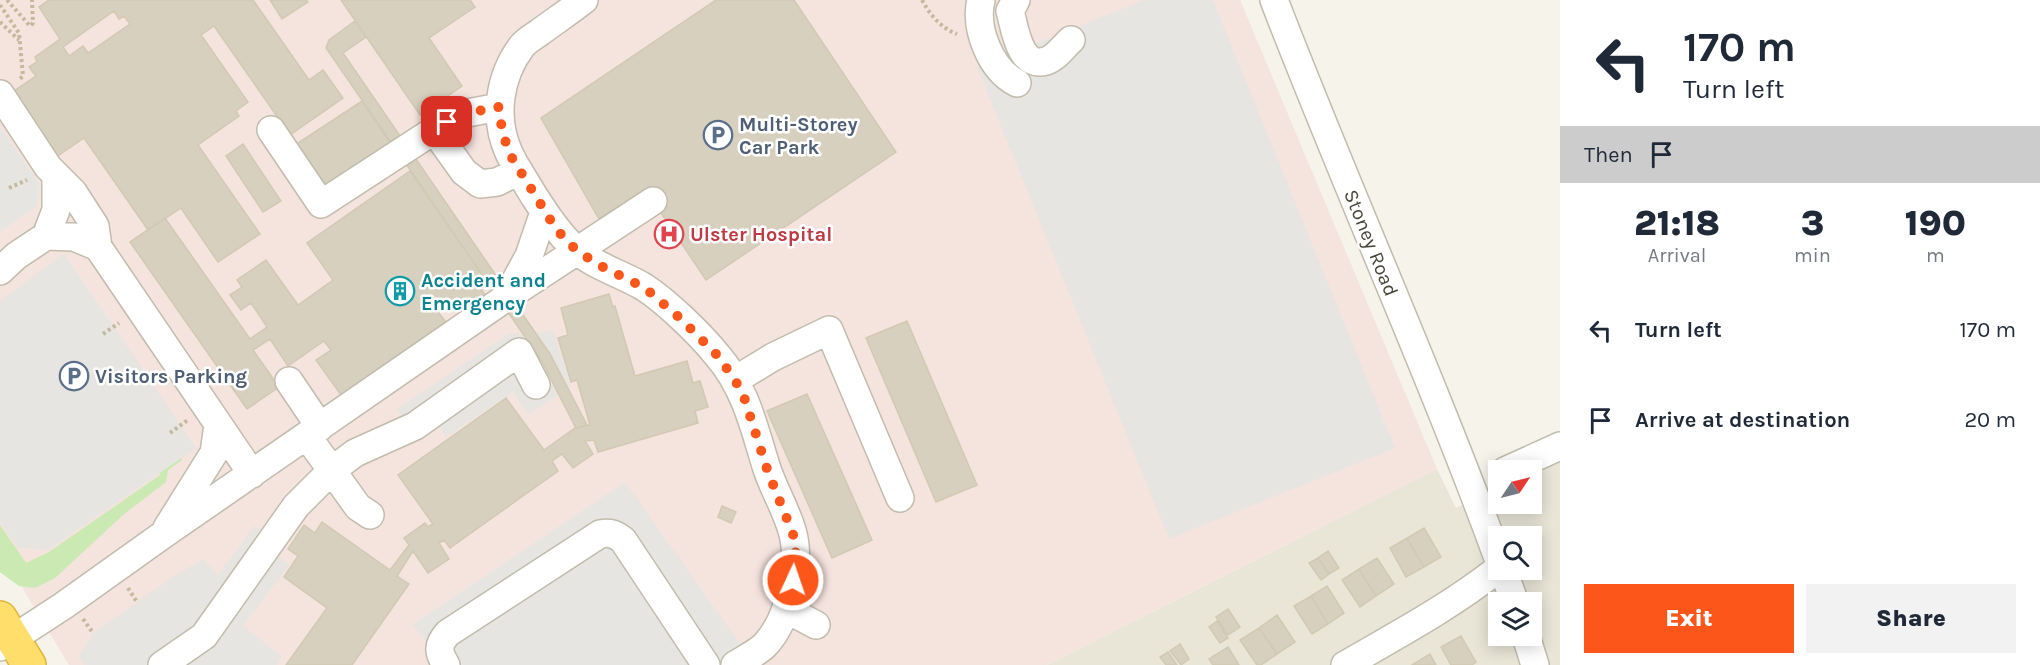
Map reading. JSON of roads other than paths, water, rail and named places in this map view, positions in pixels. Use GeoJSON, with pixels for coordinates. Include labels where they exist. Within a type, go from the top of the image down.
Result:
{"type":"FeatureCollection","features":[{"type":"Feature","properties":{"kind":"street"},"geometry":{"type":"LineString","coordinates":[[584,0],[523,45],[509,68],[503,84],[499,107],[505,141],[519,171],[556,229],[577,251],[645,288],[681,319],[717,355],[744,397],[768,472],[793,534],[796,556],[786,609],[779,626],[765,645],[735,665]]}},
{"type":"Feature","properties":{"kind":"street"},"geometry":{"type":"LineString","coordinates":[[981,0],[981,25],[986,45],[993,61],[1007,78],[1017,83]]}},
{"type":"Feature","properties":{"kind":"street"},"geometry":{"type":"LineString","coordinates":[[1016,0],[1010,11],[1020,50],[1033,60],[1046,61],[1071,40]]}},
{"type":"Feature","properties":{"kind":"street","name":"Stoney Road"},"geometry":{"type":"LineString","coordinates":[[1274,0],[1314,105],[1472,486],[1488,530]]}},
{"type":"Feature","properties":{"kind":"street"},"geometry":{"type":"LineString","coordinates":[[0,94],[56,177],[73,192],[94,226],[98,247],[252,474]]}},
{"type":"Feature","properties":{"kind":"street"},"geometry":{"type":"LineString","coordinates":[[271,130],[321,204],[462,114],[499,107]]}},
{"type":"Feature","properties":{"kind":"street"},"geometry":{"type":"LineString","coordinates":[[434,130],[464,172],[480,184],[496,183],[519,171]]}},
{"type":"Feature","properties":{"kind":"street"},"geometry":{"type":"LineString","coordinates":[[5,263],[45,236],[56,210],[56,177]]}},
{"type":"Feature","properties":{"kind":"street"},"geometry":{"type":"LineString","coordinates":[[11,642],[507,297],[653,201]]}},
{"type":"Feature","properties":{"kind":"street"},"geometry":{"type":"LineString","coordinates":[[507,297],[529,256],[544,212]]}},
{"type":"Feature","properties":{"kind":"street"},"geometry":{"type":"LineString","coordinates":[[45,236],[74,237],[98,247]]}},
{"type":"Feature","properties":{"kind":"street"},"geometry":{"type":"LineString","coordinates":[[735,380],[773,357],[829,330],[900,498]]}},
{"type":"Feature","properties":{"kind":"street"},"geometry":{"type":"LineString","coordinates":[[162,665],[204,636],[296,506],[332,471],[355,453],[415,426],[519,352],[536,385]]}},
{"type":"Feature","properties":{"kind":"street"},"geometry":{"type":"LineString","coordinates":[[289,381],[332,471],[358,507],[370,515]]}},
{"type":"Feature","properties":{"kind":"street"},"geometry":{"type":"LineString","coordinates":[[164,534],[214,453],[218,425]]}},
{"type":"Feature","properties":{"kind":"street"},"geometry":{"type":"LineString","coordinates":[[1529,460],[1560,446]]}},
{"type":"Feature","properties":{"kind":"street"},"geometry":{"type":"LineString","coordinates":[[1472,486],[1488,479]]}},
{"type":"Feature","properties":{"kind":"street"},"geometry":{"type":"LineString","coordinates":[[446,665],[440,654],[439,646],[448,633],[600,534],[607,532],[623,540],[706,665]]}},
{"type":"Feature","properties":{"kind":"street"},"geometry":{"type":"LineString","coordinates":[[1345,665],[1413,626],[1488,577]]}},
{"type":"Feature","properties":{"kind":"street"},"geometry":{"type":"LineString","coordinates":[[786,609],[816,625]]}},
{"type":"Feature","properties":{"kind":"street"},"geometry":{"type":"LineString","coordinates":[[1529,646],[1535,665]]}},
{"type":"Feature","properties":{"kind":"place","name":"Multi-Storey Car Park"},"geometry":{"type":"Point","coordinates":[718,135]}},
{"type":"Feature","properties":{"kind":"place","name":"Ulster Hospital"},"geometry":{"type":"Point","coordinates":[669,234]}},
{"type":"Feature","properties":{"kind":"place","name":"Accident and Emergency"},"geometry":{"type":"Point","coordinates":[400,291]}},
{"type":"Feature","properties":{"kind":"place","name":"Visitors Parking"},"geometry":{"type":"Point","coordinates":[74,376]}}]}
